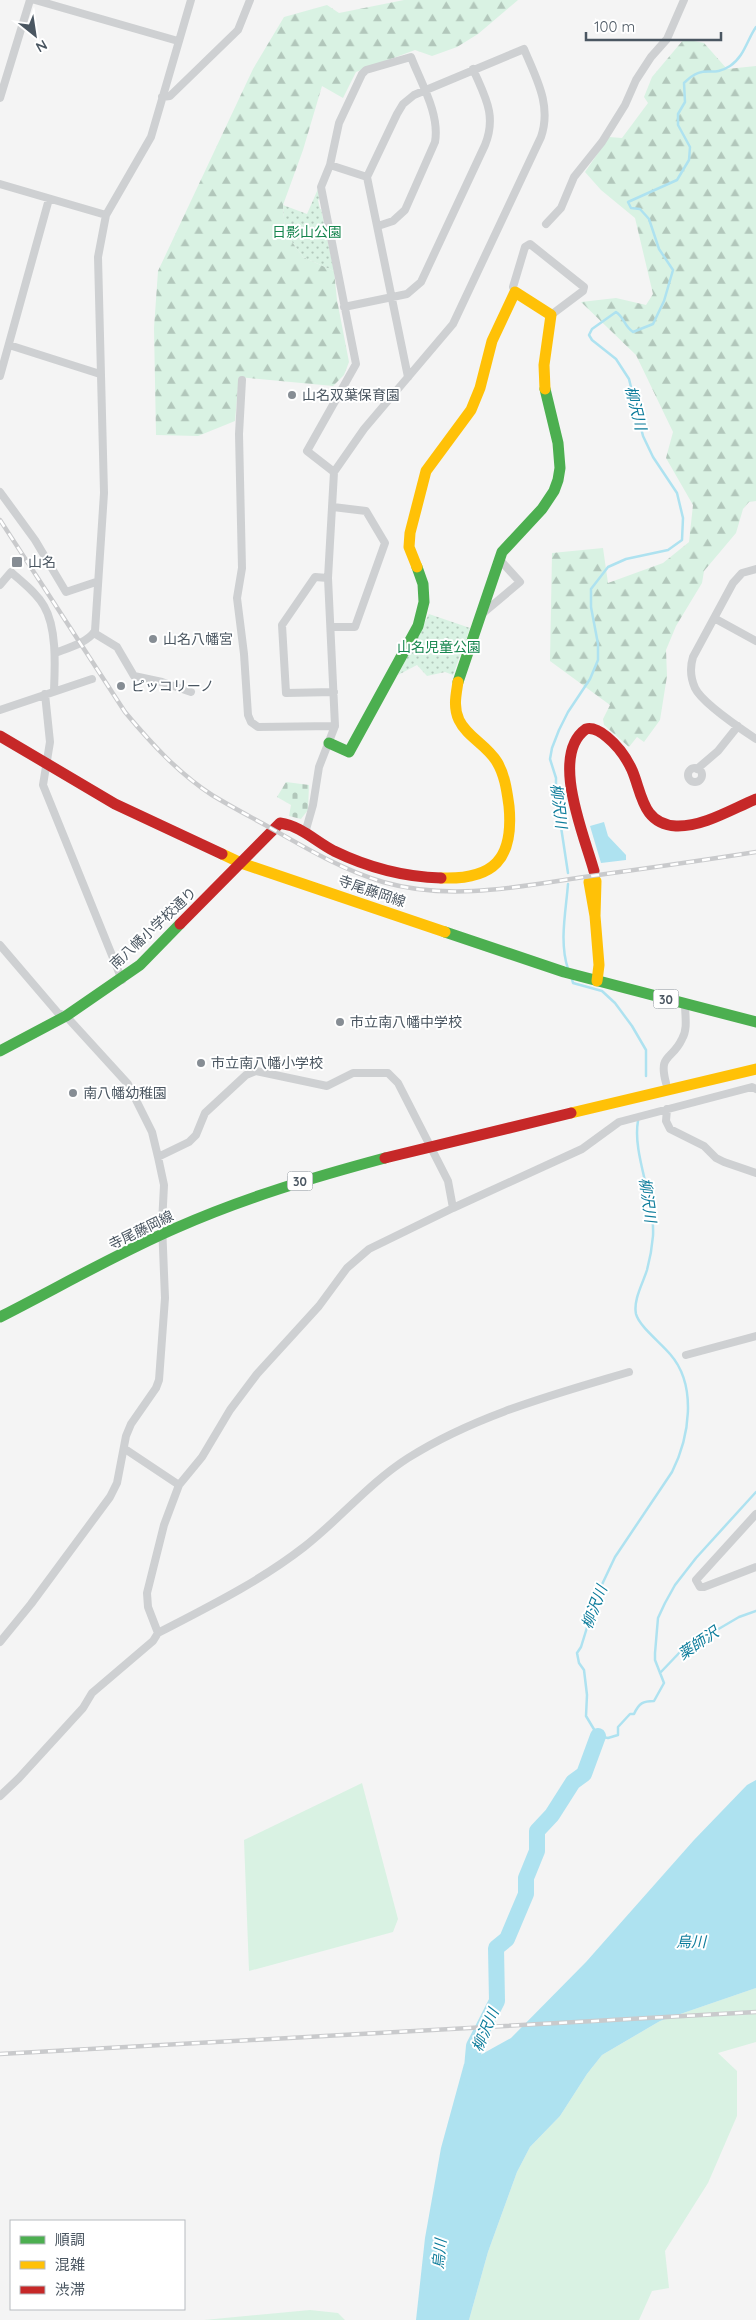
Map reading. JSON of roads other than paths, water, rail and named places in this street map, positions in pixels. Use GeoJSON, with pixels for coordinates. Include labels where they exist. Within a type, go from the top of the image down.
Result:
{"type":"FeatureCollection","features":[{"type":"Feature","properties":{"kind":"street"},"geometry":{"type":"LineString","coordinates":[[0,98],[30,0]]}},
{"type":"Feature","properties":{"kind":"street"},"geometry":{"type":"LineString","coordinates":[[35,0],[178,41]]}},
{"type":"Feature","properties":{"kind":"street"},"geometry":{"type":"LineString","coordinates":[[94,633],[96,582],[101,548],[104,493],[98,257],[106,215],[151,137],[191,0]]}},
{"type":"Feature","properties":{"kind":"street"},"geometry":{"type":"LineString","coordinates":[[162,97],[170,96],[238,30],[250,0]]}},
{"type":"Feature","properties":{"kind":"street"},"geometry":{"type":"LineString","coordinates":[[546,224],[560,208],[574,177],[602,142],[625,105],[636,80],[667,39],[684,0]]}},
{"type":"Feature","properties":{"kind":"street"},"geometry":{"type":"LineString","coordinates":[[328,743],[349,752],[424,602],[423,584],[409,547],[410,533],[426,471],[470,410],[480,388],[492,341],[514,292],[513,287],[521,257],[525,246],[530,244],[584,288],[583,291],[551,316],[544,368],[544,383],[558,439],[559,480],[545,510],[504,549],[457,689],[456,714],[462,727],[490,751],[502,770],[510,833],[504,855],[497,863],[476,875],[446,878],[421,876],[386,870],[362,863],[317,842],[305,833],[313,805],[319,767],[328,743],[335,726],[332,627],[328,578],[334,472],[364,430],[454,324],[545,124],[544,97],[524,49],[423,89],[403,104],[367,177],[408,377]]}},
{"type":"Feature","properties":{"kind":"street"},"geometry":{"type":"LineString","coordinates":[[334,472],[306,451],[356,364],[321,187],[330,165],[339,123],[362,74],[366,70],[411,57],[435,116],[437,132],[435,142],[405,210],[393,221],[378,226]]}},
{"type":"Feature","properties":{"kind":"street"},"geometry":{"type":"LineString","coordinates":[[344,307],[407,294],[421,282],[489,136],[490,110],[474,69]]}},
{"type":"Feature","properties":{"kind":"street"},"geometry":{"type":"LineString","coordinates":[[330,165],[367,177]]}},
{"type":"Feature","properties":{"kind":"street"},"geometry":{"type":"LineString","coordinates":[[0,184],[106,215]]}},
{"type":"Feature","properties":{"kind":"street"},"geometry":{"type":"LineString","coordinates":[[0,376],[49,199]]}},
{"type":"Feature","properties":{"kind":"street"},"geometry":{"type":"LineString","coordinates":[[514,292],[551,316]]}},
{"type":"Feature","properties":{"kind":"street"},"geometry":{"type":"LineString","coordinates":[[10,345],[100,374]]}},
{"type":"Feature","properties":{"kind":"street"},"geometry":{"type":"LineString","coordinates":[[242,380],[238,434],[242,568],[237,598],[244,654],[248,715],[251,722],[258,727],[335,726]]}},
{"type":"Feature","properties":{"kind":"street"},"geometry":{"type":"LineString","coordinates":[[0,492],[35,540],[66,592],[96,582]]}},
{"type":"Feature","properties":{"kind":"street"},"geometry":{"type":"LineString","coordinates":[[332,627],[354,627],[385,543],[366,512],[333,507]]}},
{"type":"Feature","properties":{"kind":"street"},"geometry":{"type":"LineString","coordinates":[[482,614],[520,582],[500,560]]}},
{"type":"Feature","properties":{"kind":"street"},"geometry":{"type":"LineString","coordinates":[[756,569],[736,577],[693,657],[691,667],[692,680],[696,690],[704,699],[756,739]]}},
{"type":"Feature","properties":{"kind":"street"},"geometry":{"type":"LineString","coordinates":[[0,585],[11,572],[35,593],[48,615],[55,653],[54,691]]}},
{"type":"Feature","properties":{"kind":"street"},"geometry":{"type":"LineString","coordinates":[[328,578],[314,577],[282,625],[286,693],[334,692]]}},
{"type":"Feature","properties":{"kind":"street"},"geometry":{"type":"LineString","coordinates":[[714,618],[756,641]]}},
{"type":"Feature","properties":{"kind":"street"},"geometry":{"type":"LineString","coordinates":[[55,653],[77,644],[94,633]]}},
{"type":"Feature","properties":{"kind":"street"},"geometry":{"type":"LineString","coordinates":[[94,633],[117,647],[134,676],[162,682],[190,692]]}},
{"type":"Feature","properties":{"kind":"street"},"geometry":{"type":"LineString","coordinates":[[0,710],[92,679]]}},
{"type":"Feature","properties":{"kind":"street"},"geometry":{"type":"LineString","coordinates":[[45,694],[50,742],[43,785],[122,980]]}},
{"type":"Feature","properties":{"kind":"street"},"geometry":{"type":"LineString","coordinates":[[698,768],[718,750],[738,726]]}},
{"type":"Feature","properties":{"kind":"street"},"geometry":{"type":"LineString","coordinates":[[597,981],[599,965],[592,877],[572,790],[570,772],[575,744],[582,732],[587,728],[593,728],[615,745],[631,769],[642,803],[653,816],[669,824],[687,826],[756,799]]}},
{"type":"Feature","properties":{"kind":"street","name":"寺尾藤岡線"},"geometry":{"type":"LineString","coordinates":[[0,736],[115,804],[242,863],[564,972],[756,1022]]}},
{"type":"Feature","properties":{"kind":"street","name":"南八幡小学校通り"},"geometry":{"type":"LineString","coordinates":[[0,1051],[66,1016],[122,980],[140,965],[280,823],[296,825],[305,833]]}},
{"type":"Feature","properties":{"kind":"street"},"geometry":{"type":"LineString","coordinates":[[0,945],[58,1013],[66,1016],[128,1084],[152,1132],[164,1185],[162,1235],[166,1298],[159,1380],[156,1388],[131,1424],[117,1483],[110,1498],[37,1597],[0,1642]]}},
{"type":"Feature","properties":{"kind":"street"},"geometry":{"type":"LineString","coordinates":[[666,1084],[662,1070],[663,1062],[682,1040],[686,1028],[685,1004]]}},
{"type":"Feature","properties":{"kind":"street","name":"寺尾藤岡線"},"geometry":{"type":"LineString","coordinates":[[620,1101],[666,1084],[756,1062]]}},
{"type":"Feature","properties":{"kind":"street","name":"寺尾藤岡線"},"geometry":{"type":"LineString","coordinates":[[0,1317],[162,1235],[255,1196],[310,1178],[430,1146],[756,1069]]}},
{"type":"Feature","properties":{"kind":"street"},"geometry":{"type":"LineString","coordinates":[[158,1157],[189,1142],[196,1135],[205,1113],[246,1075],[256,1071],[327,1086],[353,1073],[388,1073],[398,1083],[448,1181],[453,1208]]}},
{"type":"Feature","properties":{"kind":"street"},"geometry":{"type":"LineString","coordinates":[[158,1633],[148,1607],[147,1593],[164,1525],[180,1485],[202,1457],[230,1410],[257,1374],[319,1306],[347,1268],[369,1249],[582,1149],[620,1122],[752,1087],[756,1089]]}},
{"type":"Feature","properties":{"kind":"street"},"geometry":{"type":"LineString","coordinates":[[667,1109],[666,1121],[670,1129],[704,1146],[716,1158],[756,1173]]}},
{"type":"Feature","properties":{"kind":"street"},"geometry":{"type":"LineString","coordinates":[[686,1355],[756,1336]]}},
{"type":"Feature","properties":{"kind":"street"},"geometry":{"type":"LineString","coordinates":[[0,1796],[83,1708],[92,1693],[153,1641],[158,1633],[254,1582],[305,1546],[362,1494],[406,1459],[464,1426],[506,1409],[629,1372]]}},
{"type":"Feature","properties":{"kind":"street"},"geometry":{"type":"LineString","coordinates":[[125,1448],[180,1485]]}},
{"type":"Feature","properties":{"kind":"street"},"geometry":{"type":"LineString","coordinates":[[756,1514],[696,1580],[700,1587],[704,1588],[756,1567]]}},
{"type":"Feature","properties":{"kind":"water"},"geometry":{"type":"Polygon","coordinates":[[[604,822],[608,836],[626,855],[626,860],[601,863],[590,826],[604,822]]]}},
{"type":"Feature","properties":{"kind":"water","name":"烏川"},"geometry":{"type":"Polygon","coordinates":[[[756,1780],[756,1988],[660,2021],[602,2055],[587,2074],[560,2116],[530,2147],[517,2172],[488,2252],[469,2320],[416,2320],[425,2238],[441,2148],[464,2064],[511,2038],[586,1962],[694,1840],[747,1785],[756,1780]]]}},
{"type":"Feature","properties":{"kind":"waterway","name":"柳沢川"},"geometry":{"type":"LineString","coordinates":[[568,873],[556,794],[556,778],[550,759],[559,730],[568,712],[590,679],[598,660],[598,644],[591,607],[591,589],[608,567],[626,559],[668,550],[682,540],[683,518],[677,493],[653,457],[643,436],[629,379],[616,359],[592,340],[589,335],[592,329],[616,312],[633,332],[653,324],[664,301],[673,270],[659,249],[649,219],[640,209],[631,208],[628,202],[677,180],[689,160],[690,147],[678,125],[678,114],[685,102],[684,83],[697,73],[723,70],[730,66],[739,58],[756,27]]}},
{"type":"Feature","properties":{"kind":"waterway","name":"柳沢川"},"geometry":{"type":"LineString","coordinates":[[568,884],[564,937],[565,959],[568,969]]}},
{"type":"Feature","properties":{"kind":"waterway","name":"柳沢川"},"geometry":{"type":"LineString","coordinates":[[572,979],[573,983],[602,991],[615,1003],[632,1026],[646,1050],[646,1076]]}},
{"type":"Feature","properties":{"kind":"waterway","name":"柳沢川"},"geometry":{"type":"LineString","coordinates":[[638,1121],[638,1147],[651,1207],[653,1236],[648,1266],[637,1297],[635,1309],[641,1324],[670,1354],[679,1367],[685,1381],[688,1412],[683,1444],[672,1472],[615,1557],[597,1595],[581,1647],[577,1653],[579,1663],[584,1670],[587,1695],[586,1716],[598,1736],[608,1738],[618,1735],[618,1727],[630,1714],[634,1714],[642,1703],[654,1701],[664,1683],[655,1660],[655,1653],[658,1618],[665,1603],[675,1585],[696,1558],[756,1492]]}},
{"type":"Feature","properties":{"kind":"waterway","name":"薬師沢"},"geometry":{"type":"LineString","coordinates":[[660,1673],[681,1651],[739,1617],[756,1611]]}},
{"type":"Feature","properties":{"kind":"waterway","name":"柳沢川"},"geometry":{"type":"LineString","coordinates":[[471,2079],[474,2046],[497,2001],[496,1948],[507,1939],[526,1894],[526,1878],[537,1851],[537,1831],[552,1815],[573,1782],[584,1774],[598,1736]]}},
{"type":"Feature","properties":{"kind":"railway"},"geometry":{"type":"LineString","coordinates":[[0,520],[125,712],[144,735],[188,777],[212,795],[338,865],[383,882],[408,888],[458,891],[534,885],[756,852]]}},
{"type":"Feature","properties":{"kind":"railway"},"geometry":{"type":"LineString","coordinates":[[0,2054],[756,2012]]}},
{"type":"Feature","properties":{"kind":"place","name":"山名双葉保育園"},"geometry":{"type":"Point","coordinates":[292,395]}},
{"type":"Feature","properties":{"kind":"place","name":"山名"},"geometry":{"type":"Point","coordinates":[17,562]}},
{"type":"Feature","properties":{"kind":"place","name":"山名八幡宮"},"geometry":{"type":"Point","coordinates":[153,639]}},
{"type":"Feature","properties":{"kind":"place","name":"ピッコリーノ"},"geometry":{"type":"Point","coordinates":[121,686]}},
{"type":"Feature","properties":{"kind":"place","name":"市立南八幡中学校"},"geometry":{"type":"Point","coordinates":[340,1022]}},
{"type":"Feature","properties":{"kind":"place","name":"市立南八幡小学校"},"geometry":{"type":"Point","coordinates":[201,1063]}},
{"type":"Feature","properties":{"kind":"place","name":"南八幡幼稚園"},"geometry":{"type":"Point","coordinates":[73,1093]}},
{"type":"Feature","properties":{"kind":"park label","name":"日影山公園"},"geometry":{"type":"Point","coordinates":[307,232]}},
{"type":"Feature","properties":{"kind":"park label","name":"山名児童公園"},"geometry":{"type":"Point","coordinates":[439,647]}}]}
